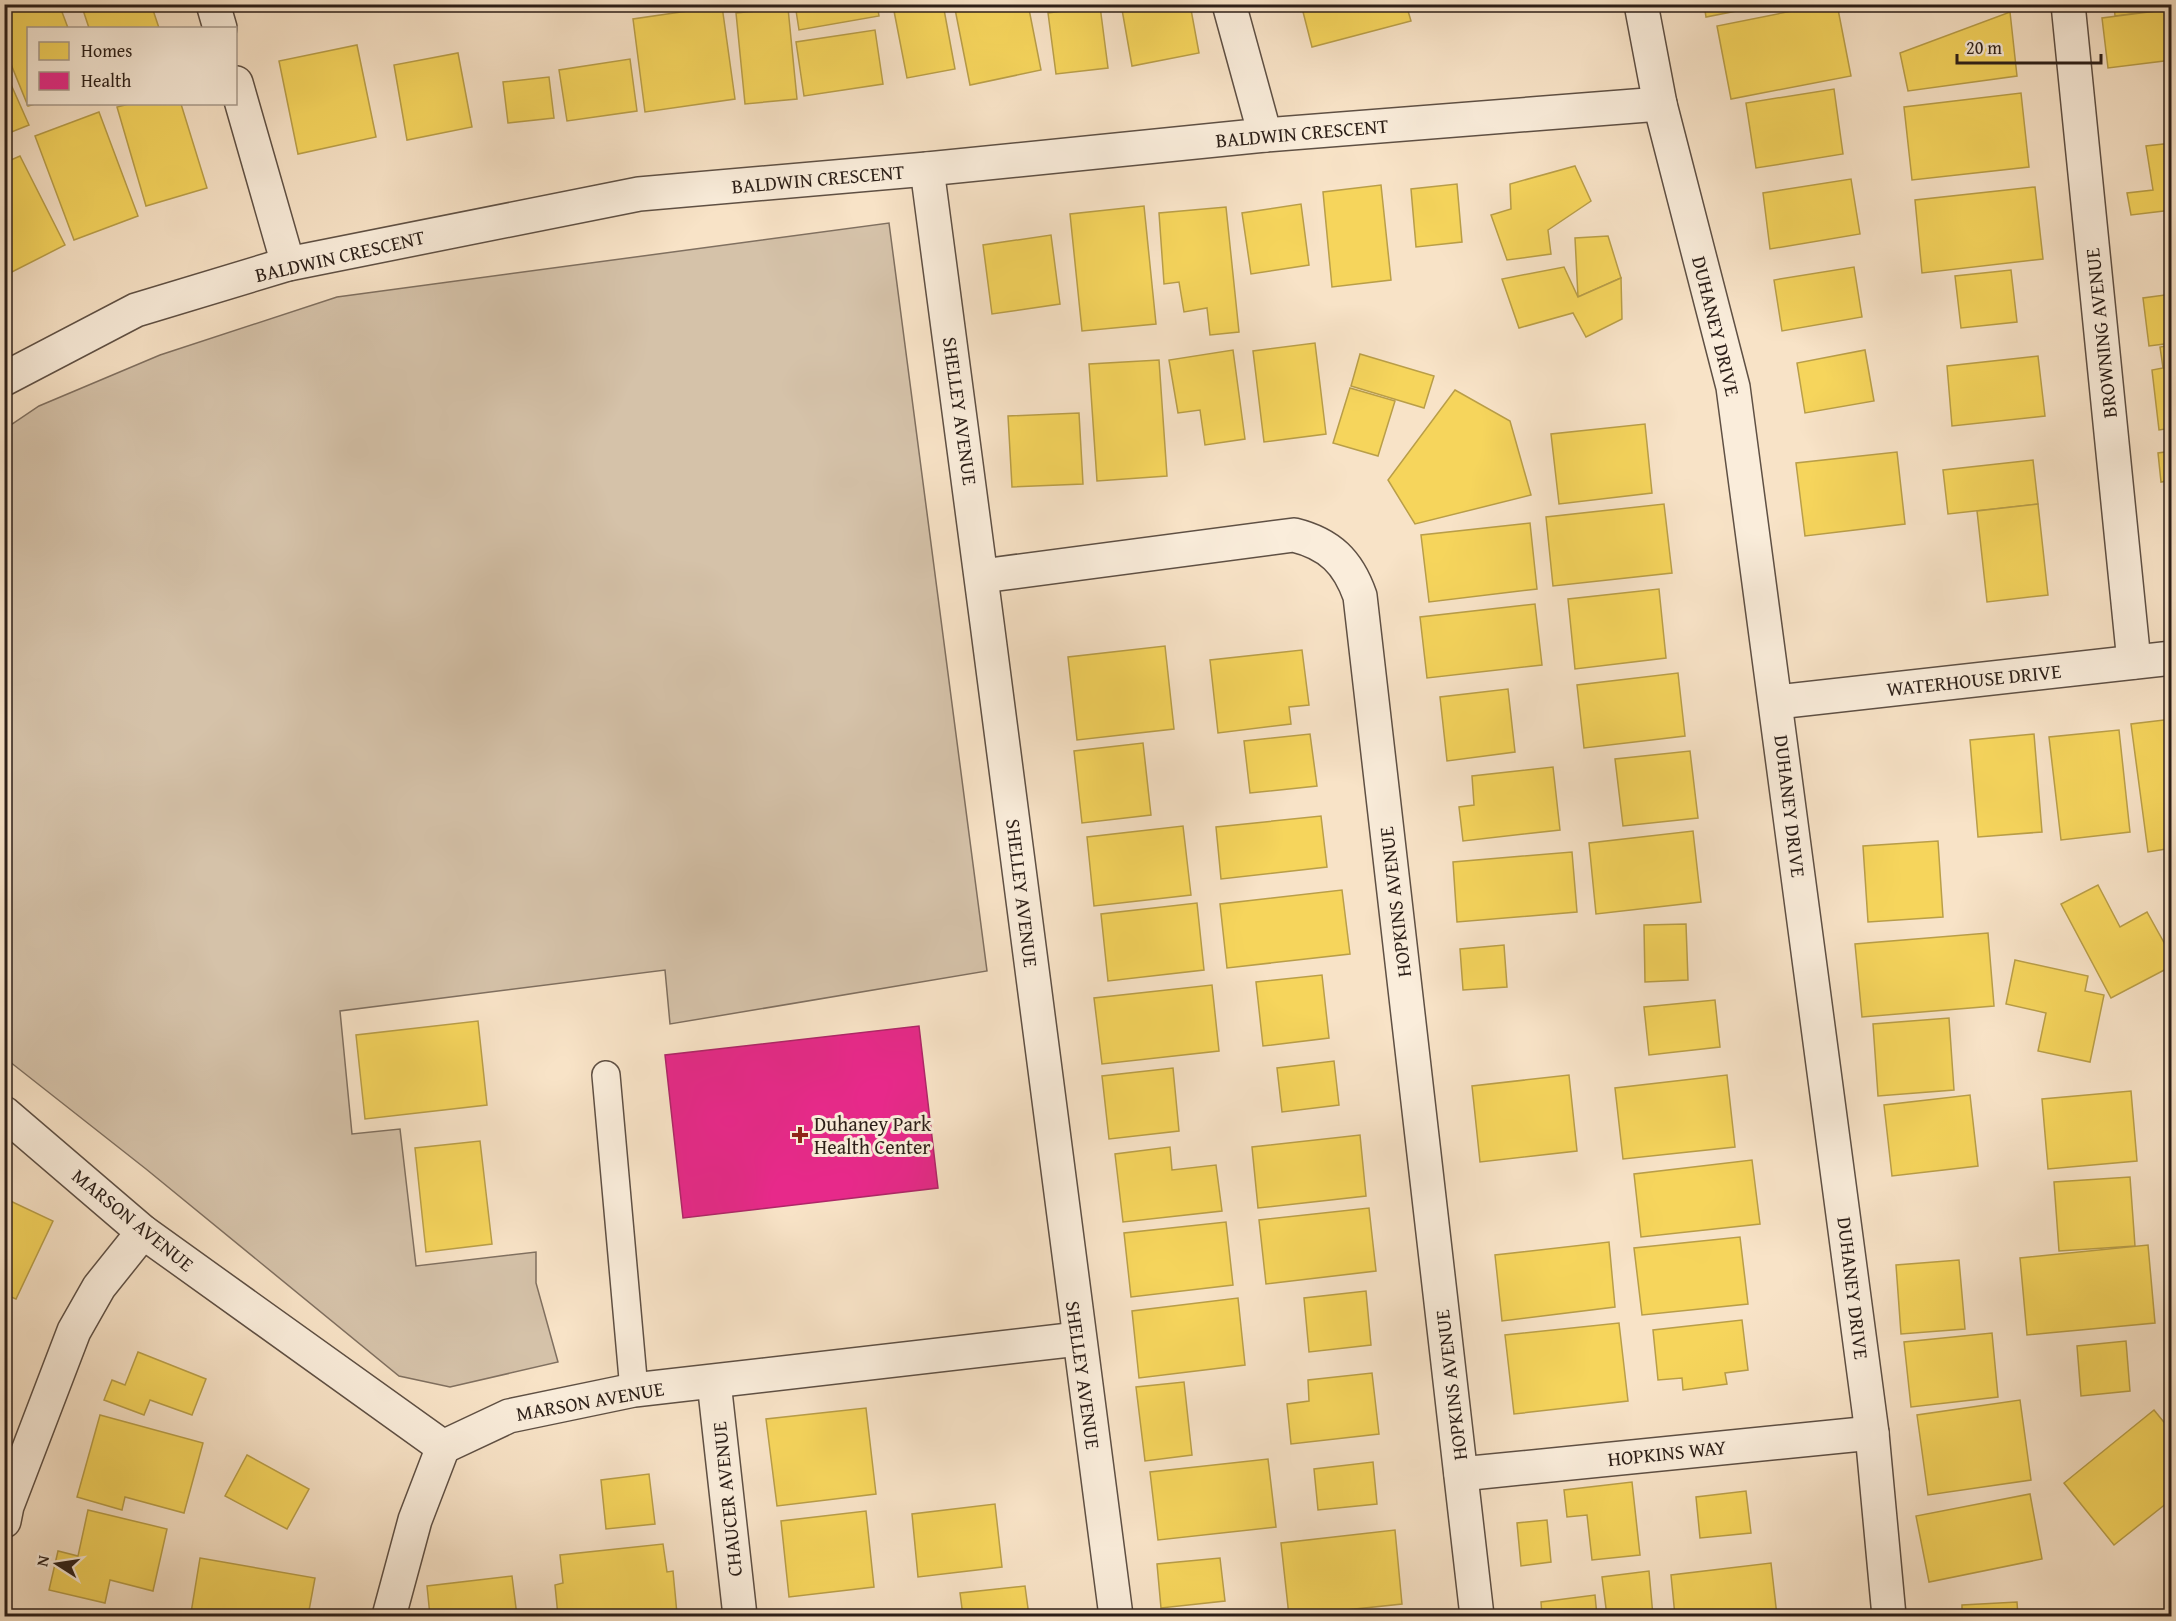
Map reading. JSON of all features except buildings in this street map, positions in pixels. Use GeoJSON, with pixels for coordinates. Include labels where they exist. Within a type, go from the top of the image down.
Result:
{"type":"FeatureCollection","features":[{"type":"Feature","properties":{"kind":"street"},"geometry":{"type":"LineString","coordinates":[[213,4],[220,27]]}},
{"type":"Feature","properties":{"kind":"street"},"geometry":{"type":"LineString","coordinates":[[1229,4],[1265,135]]}},
{"type":"Feature","properties":{"kind":"street","name":"DUHANEY DRIVE"},"geometry":{"type":"LineString","coordinates":[[1641,4],[1660,104],[1733,387],[1777,702],[1872,1433],[1889,1617]]}},
{"type":"Feature","properties":{"kind":"street","name":"BROWNING AVENUE"},"geometry":{"type":"LineString","coordinates":[[2068,4],[2134,662]]}},
{"type":"Feature","properties":{"kind":"street"},"geometry":{"type":"LineString","coordinates":[[237,86],[288,264]]}},
{"type":"Feature","properties":{"kind":"street","name":"BALDWIN CRESCENT"},"geometry":{"type":"LineString","coordinates":[[4,379],[136,310],[288,264],[639,194],[927,169],[1265,135],[1660,104]]}},
{"type":"Feature","properties":{"kind":"street","name":"SHELLEY AVENUE"},"geometry":{"type":"LineString","coordinates":[[927,169],[982,576],[1078,1339],[1116,1617]]}},
{"type":"Feature","properties":{"kind":"street","name":"HOPKINS AVENUE"},"geometry":{"type":"LineString","coordinates":[[982,576],[1294,535],[1327,547],[1341,559],[1353,576],[1360,596],[1477,1617]]}},
{"type":"Feature","properties":{"kind":"street","name":"WATERHOUSE DRIVE"},"geometry":{"type":"LineString","coordinates":[[1777,702],[2172,658]]}},
{"type":"Feature","properties":{"kind":"street","name":"MARSON AVENUE"},"geometry":{"type":"LineString","coordinates":[[4,1113],[142,1232],[443,1447],[509,1416],[634,1390],[1078,1339]]}},
{"type":"Feature","properties":{"kind":"street"},"geometry":{"type":"LineString","coordinates":[[4,1521],[7,1506],[74,1330],[99,1287],[142,1232]]}},
{"type":"Feature","properties":{"kind":"street","name":"CHAUCER AVENUE"},"geometry":{"type":"LineString","coordinates":[[714,1382],[740,1617]]}},
{"type":"Feature","properties":{"kind":"street","name":"HOPKINS WAY"},"geometry":{"type":"LineString","coordinates":[[1461,1474],[1872,1433]]}},
{"type":"Feature","properties":{"kind":"street"},"geometry":{"type":"LineString","coordinates":[[389,1617],[414,1520],[443,1447]]}},
{"type":"Feature","properties":{"kind":"lane"},"geometry":{"type":"LineString","coordinates":[[606,1075],[634,1390]]}},
{"type":"Feature","properties":{"kind":"shaded area"},"geometry":{"type":"Polygon","coordinates":[[[889,223],[987,971],[670,1024],[665,970],[340,1011],[352,1134],[400,1129],[416,1266],[536,1252],[536,1283],[558,1362],[450,1387],[399,1376],[146,1169],[5,1058],[5,429],[39,406],[160,355],[337,297],[889,223]]]}},
{"type":"Feature","properties":{"kind":"place","name":"Duhaney Park Health Center"},"geometry":{"type":"Point","coordinates":[800,1135]}}]}
